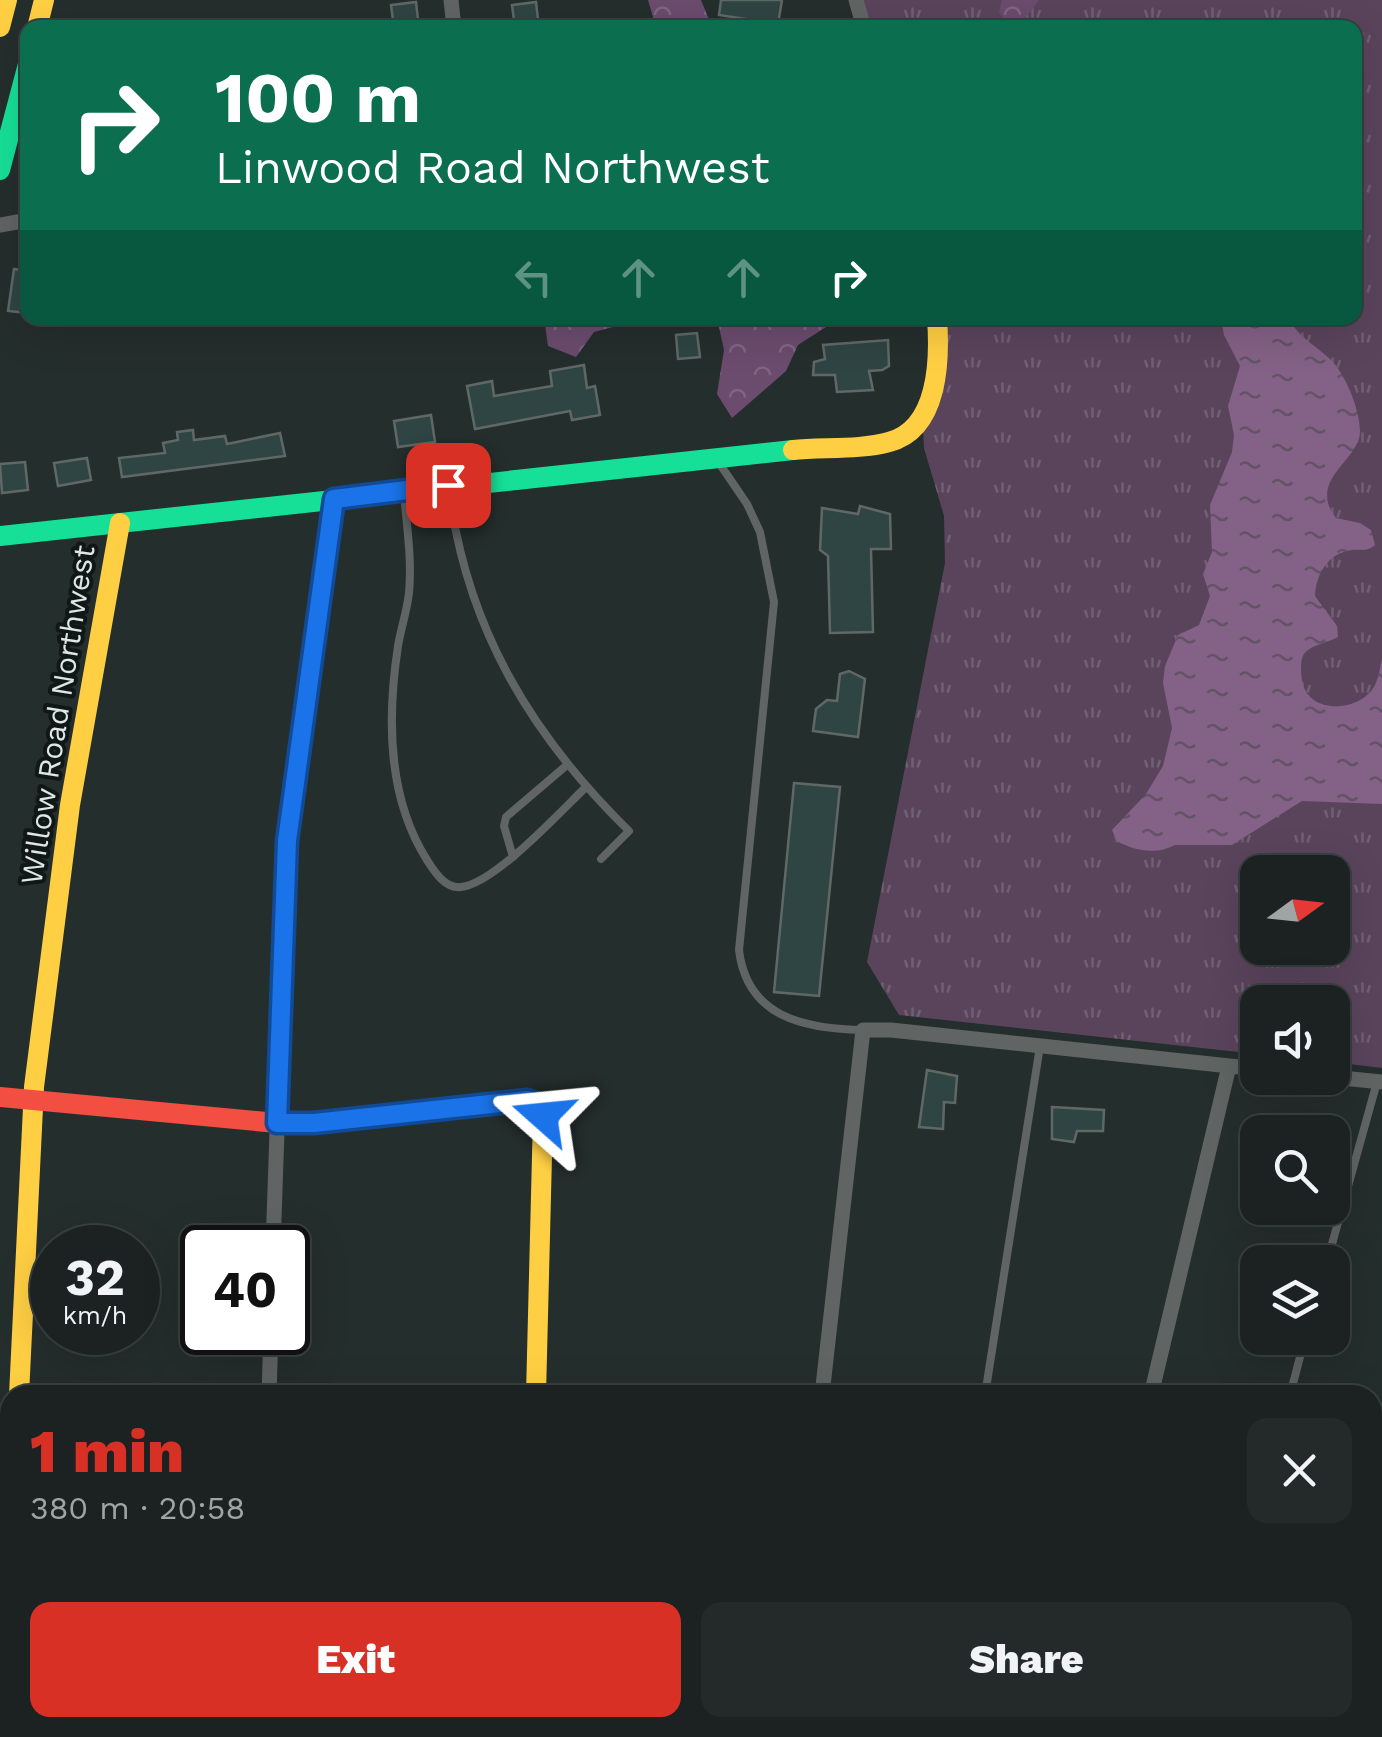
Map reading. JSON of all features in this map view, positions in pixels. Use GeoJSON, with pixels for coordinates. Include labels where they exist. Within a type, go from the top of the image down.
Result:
{"type":"FeatureCollection","features":[{"type":"Feature","properties":{"kind":"street"},"geometry":{"type":"LineString","coordinates":[[0,27],[7,0]]}},
{"type":"Feature","properties":{"kind":"street"},"geometry":{"type":"LineString","coordinates":[[0,170],[20,94]]}},
{"type":"Feature","properties":{"kind":"street"},"geometry":{"type":"LineString","coordinates":[[0,536],[715,456],[890,442],[922,418],[934,382],[937,325]]}},
{"type":"Feature","properties":{"kind":"street"},"geometry":{"type":"LineString","coordinates":[[275,1225],[287,841],[334,499]]}},
{"type":"Feature","properties":{"kind":"street","name":"Willow Road Northwest"},"geometry":{"type":"LineString","coordinates":[[19,1385],[33,1100],[73,786],[120,523]]}},
{"type":"Feature","properties":{"kind":"street"},"geometry":{"type":"LineString","coordinates":[[823,1385],[862,1030],[1240,1067]]}},
{"type":"Feature","properties":{"kind":"street"},"geometry":{"type":"LineString","coordinates":[[1153,1385],[1229,1066]]}},
{"type":"Feature","properties":{"kind":"street"},"geometry":{"type":"LineString","coordinates":[[1350,1079],[1379,1082]]}},
{"type":"Feature","properties":{"kind":"street"},"geometry":{"type":"LineString","coordinates":[[0,1098],[277,1123],[314,1123],[527,1100],[536,1103],[543,1116],[536,1385]]}},
{"type":"Feature","properties":{"kind":"street"},"geometry":{"type":"LineString","coordinates":[[269,1385],[270,1355]]}},
{"type":"Feature","properties":{"kind":"lane"},"geometry":{"type":"LineString","coordinates":[[715,456],[747,504],[760,532],[774,602],[739,950],[741,967],[748,984],[771,1010],[820,1027],[862,1030]]}},
{"type":"Feature","properties":{"kind":"lane"},"geometry":{"type":"LineString","coordinates":[[448,485],[462,560],[490,643],[522,703],[585,788],[628,831],[601,858]]}},
{"type":"Feature","properties":{"kind":"lane"},"geometry":{"type":"LineString","coordinates":[[404,490],[410,552],[409,594],[392,695],[393,756],[405,816],[417,844],[438,876],[463,888],[512,857],[585,788]]}},
{"type":"Feature","properties":{"kind":"lane"},"geometry":{"type":"LineString","coordinates":[[512,857],[504,826],[506,817],[567,764]]}},
{"type":"Feature","properties":{"kind":"lane"},"geometry":{"type":"LineString","coordinates":[[986,1385],[1040,1046]]}},
{"type":"Feature","properties":{"kind":"lane"},"geometry":{"type":"LineString","coordinates":[[1333,1245],[1379,1082]]}},
{"type":"Feature","properties":{"kind":"lane"},"geometry":{"type":"LineString","coordinates":[[1293,1385],[1301,1355]]}},
{"type":"Feature","properties":{"kind":"green space"},"geometry":{"type":"Polygon","coordinates":[[[648,0],[701,0],[709,20],[654,20],[648,0]]]}},
{"type":"Feature","properties":{"kind":"green space"},"geometry":{"type":"Polygon","coordinates":[[[855,0],[1382,0],[1382,1068],[1350,1064],[1350,985],[1240,985],[1240,1052],[899,1015],[867,962],[945,563],[944,516],[924,448],[923,429],[944,325],[1362,325],[1362,20],[871,20],[855,0]]]}},
{"type":"Feature","properties":{"kind":"green space"},"geometry":{"type":"Polygon","coordinates":[[[1002,0],[1039,0],[1020,20],[1005,20],[999,12],[1002,0]]]}},
{"type":"Feature","properties":{"kind":"green space"},"geometry":{"type":"Polygon","coordinates":[[[545,325],[620,325],[594,332],[576,357],[548,346],[545,325]]]}},
{"type":"Feature","properties":{"kind":"green space"},"geometry":{"type":"Polygon","coordinates":[[[719,325],[829,325],[798,345],[786,371],[732,418],[717,394],[724,350],[719,325]]]}},
{"type":"Feature","properties":{"kind":"water"},"geometry":{"type":"Polygon","coordinates":[[[1222,325],[1293,325],[1336,366],[1354,402],[1360,430],[1358,441],[1331,481],[1328,504],[1336,518],[1360,523],[1371,530],[1375,545],[1336,555],[1321,573],[1315,596],[1337,626],[1338,637],[1306,652],[1301,671],[1306,692],[1314,700],[1324,705],[1348,705],[1369,693],[1382,659],[1382,804],[1302,801],[1232,845],[1175,845],[1146,850],[1117,841],[1112,830],[1146,794],[1163,766],[1172,728],[1163,683],[1165,666],[1178,635],[1199,625],[1210,596],[1203,574],[1212,552],[1210,505],[1232,452],[1234,435],[1228,406],[1240,366],[1222,325]]]}},
{"type":"Feature","properties":{"kind":"building"},"geometry":{"type":"Polygon","coordinates":[[[721,0],[782,0],[779,20],[719,15],[721,0]]]}},
{"type":"Feature","properties":{"kind":"building"},"geometry":{"type":"Polygon","coordinates":[[[416,2],[418,20],[393,20],[391,5],[416,2]]]}},
{"type":"Feature","properties":{"kind":"building"},"geometry":{"type":"Polygon","coordinates":[[[536,2],[538,20],[514,20],[512,5],[536,2]]]}},
{"type":"Feature","properties":{"kind":"building"},"geometry":{"type":"Polygon","coordinates":[[[14,269],[20,270],[20,312],[8,311],[14,269]]]}},
{"type":"Feature","properties":{"kind":"building"},"geometry":{"type":"Polygon","coordinates":[[[697,333],[700,357],[678,359],[676,335],[697,333]]]}},
{"type":"Feature","properties":{"kind":"building"},"geometry":{"type":"Polygon","coordinates":[[[888,340],[889,366],[869,371],[873,390],[837,392],[835,375],[813,375],[814,362],[825,359],[823,345],[888,340]]]}},
{"type":"Feature","properties":{"kind":"building"},"geometry":{"type":"Polygon","coordinates":[[[584,365],[587,388],[595,386],[600,415],[572,420],[570,411],[475,429],[467,386],[492,381],[494,396],[552,386],[550,371],[584,365]]]}},
{"type":"Feature","properties":{"kind":"building"},"geometry":{"type":"Polygon","coordinates":[[[431,415],[435,442],[398,447],[394,421],[431,415]]]}},
{"type":"Feature","properties":{"kind":"building"},"geometry":{"type":"Polygon","coordinates":[[[193,430],[194,440],[225,436],[227,444],[280,433],[285,456],[122,477],[119,458],[165,453],[163,443],[178,440],[177,432],[193,430]]]}},
{"type":"Feature","properties":{"kind":"building"},"geometry":{"type":"Polygon","coordinates":[[[87,458],[91,480],[58,486],[54,463],[87,458]]]}},
{"type":"Feature","properties":{"kind":"building"},"geometry":{"type":"Polygon","coordinates":[[[25,462],[28,490],[2,493],[0,464],[25,462]]]}},
{"type":"Feature","properties":{"kind":"building"},"geometry":{"type":"Polygon","coordinates":[[[860,506],[890,514],[891,549],[871,549],[873,632],[830,633],[828,556],[820,550],[822,508],[858,514],[860,506]]]}},
{"type":"Feature","properties":{"kind":"building"},"geometry":{"type":"Polygon","coordinates":[[[849,671],[865,679],[858,737],[813,731],[816,709],[827,700],[837,701],[840,674],[849,671]]]}},
{"type":"Feature","properties":{"kind":"building"},"geometry":{"type":"Polygon","coordinates":[[[794,783],[840,787],[819,996],[774,992],[794,783]]]}},
{"type":"Feature","properties":{"kind":"building"},"geometry":{"type":"Polygon","coordinates":[[[927,1070],[957,1076],[955,1103],[944,1102],[943,1129],[919,1127],[927,1070]]]}},
{"type":"Feature","properties":{"kind":"building"},"geometry":{"type":"Polygon","coordinates":[[[1052,1107],[1104,1110],[1103,1131],[1077,1131],[1074,1142],[1052,1139],[1052,1107]]]}},
{"type":"Feature","properties":{"kind":"traffic: fast"},"geometry":{"type":"LineString","coordinates":[[0,170],[20,94]]}},
{"type":"Feature","properties":{"kind":"traffic: fast"},"geometry":{"type":"LineString","coordinates":[[0,536],[793,450]]}},
{"type":"Feature","properties":{"kind":"traffic: slow"},"geometry":{"type":"LineString","coordinates":[[0,27],[7,0]]}},
{"type":"Feature","properties":{"kind":"traffic: slow"},"geometry":{"type":"LineString","coordinates":[[39,20],[44,0]]}},
{"type":"Feature","properties":{"kind":"traffic: slow"},"geometry":{"type":"LineString","coordinates":[[793,450],[866,446],[906,435],[918,423],[933,390],[937,325]]}},
{"type":"Feature","properties":{"kind":"traffic: slow"},"geometry":{"type":"LineString","coordinates":[[19,1385],[34,1087],[70,805],[120,523]]}},
{"type":"Feature","properties":{"kind":"traffic: slow"},"geometry":{"type":"LineString","coordinates":[[507,1102],[536,1103],[543,1116],[536,1385]]}},
{"type":"Feature","properties":{"kind":"traffic: jam"},"geometry":{"type":"LineString","coordinates":[[0,1097],[277,1123],[314,1123],[507,1102]]}},
{"type":"Feature","properties":{"kind":"route"},"geometry":{"type":"LineString","coordinates":[[448,485],[334,499],[287,841],[277,1123],[314,1123],[527,1100],[541,1108],[543,1116]]}}]}
